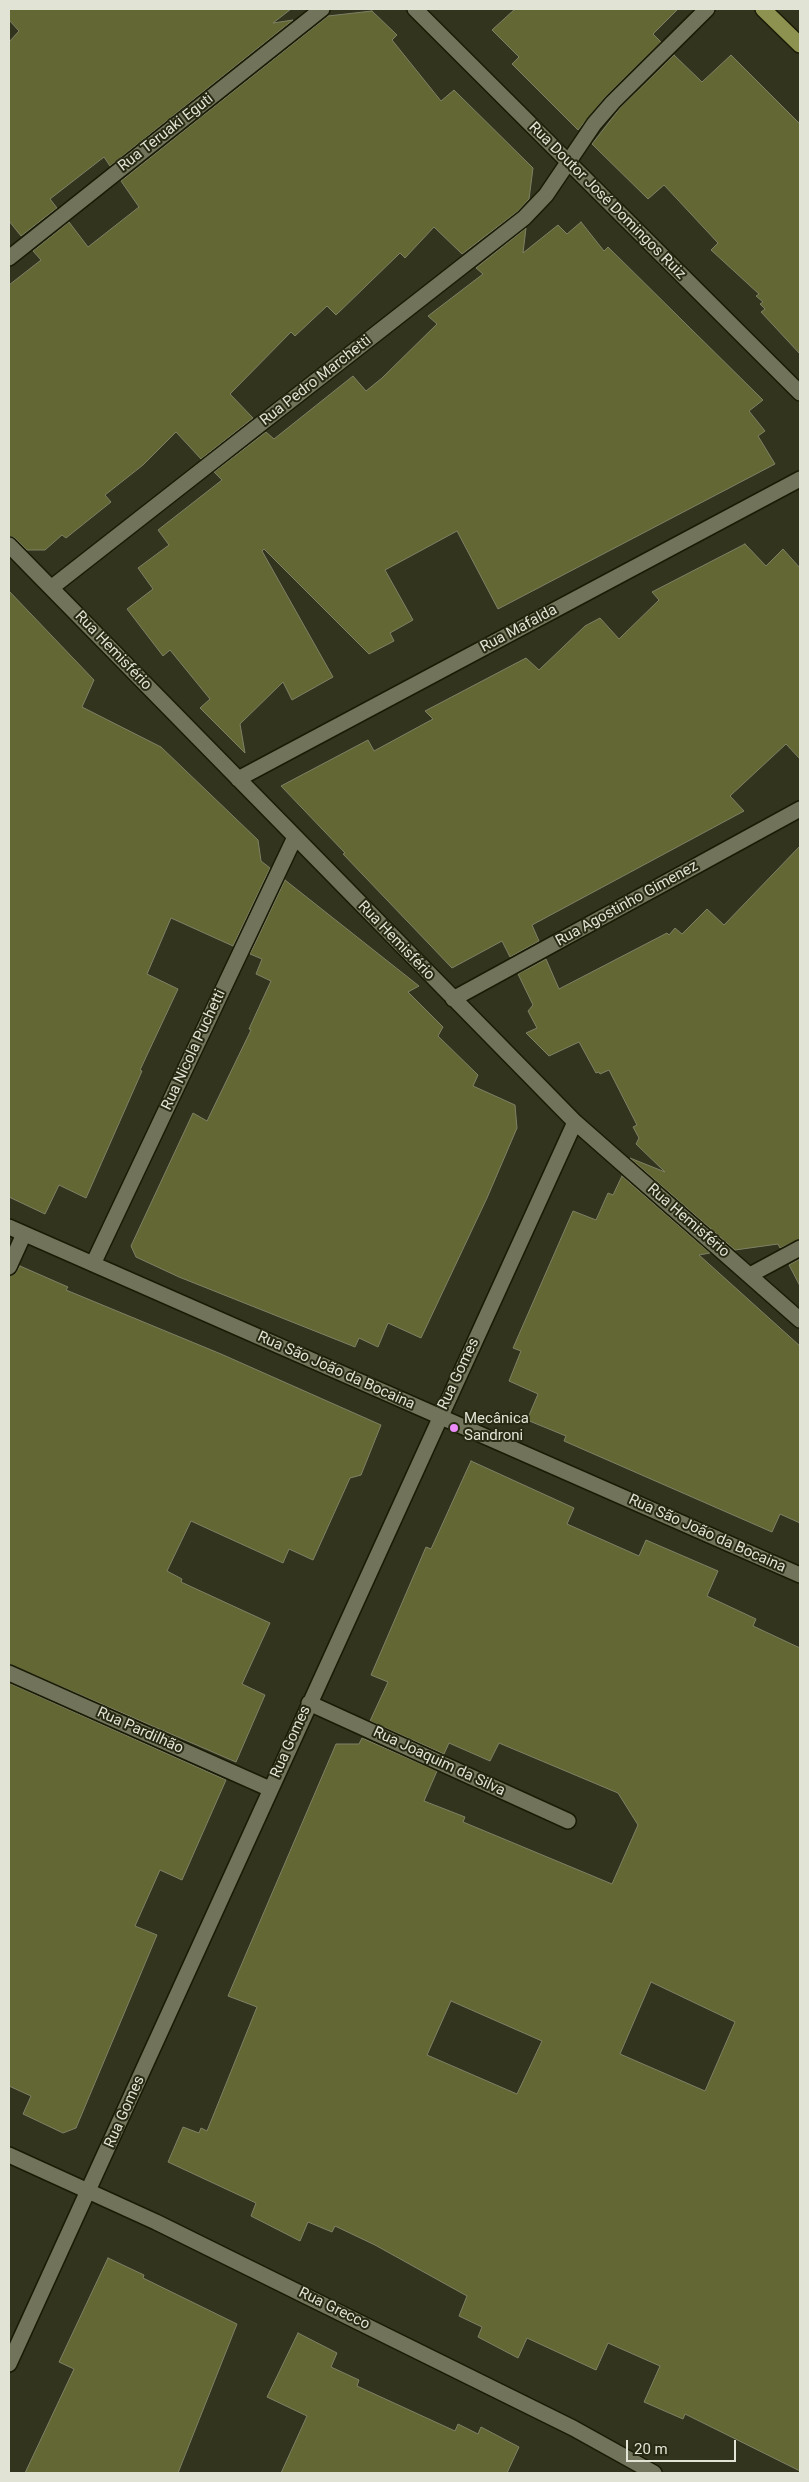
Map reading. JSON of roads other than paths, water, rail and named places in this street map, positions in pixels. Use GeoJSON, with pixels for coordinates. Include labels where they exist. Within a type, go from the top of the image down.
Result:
{"type":"FeatureCollection","features":[{"type":"Feature","properties":{"kind":"main road"},"geometry":{"type":"LineString","coordinates":[[763,9],[800,44]]}},
{"type":"Feature","properties":{"kind":"street","name":"Rua Teruaki Eguti"},"geometry":{"type":"LineString","coordinates":[[9,258],[322,9]]}},
{"type":"Feature","properties":{"kind":"street","name":"Rua Doutor José Domingos Ruiz"},"geometry":{"type":"LineString","coordinates":[[414,9],[800,393]]}},
{"type":"Feature","properties":{"kind":"street","name":"Rua Pedro Marchetti"},"geometry":{"type":"LineString","coordinates":[[51,588],[524,218],[546,195],[613,102],[707,9]]}},
{"type":"Feature","properties":{"kind":"street","name":"Rua Mafalda"},"geometry":{"type":"LineString","coordinates":[[238,779],[800,479]]}},
{"type":"Feature","properties":{"kind":"street","name":"Rua Hemisfério"},"geometry":{"type":"LineString","coordinates":[[9,545],[575,1122],[800,1320]]}},
{"type":"Feature","properties":{"kind":"street","name":"Rua Agostinho Gimenez"},"geometry":{"type":"LineString","coordinates":[[453,999],[800,809]]}},
{"type":"Feature","properties":{"kind":"street","name":"Rua Nicola Puchetti"},"geometry":{"type":"LineString","coordinates":[[93,1264],[295,836]]}},
{"type":"Feature","properties":{"kind":"street","name":"Rua Gomes"},"geometry":{"type":"LineString","coordinates":[[9,2364],[439,1416],[575,1122]]}},
{"type":"Feature","properties":{"kind":"street","name":"Rua São João da Bocaina"},"geometry":{"type":"LineString","coordinates":[[9,1227],[800,1575]]}},
{"type":"Feature","properties":{"kind":"street"},"geometry":{"type":"LineString","coordinates":[[9,1267],[24,1234]]}},
{"type":"Feature","properties":{"kind":"street"},"geometry":{"type":"LineString","coordinates":[[750,1275],[800,1248]]}},
{"type":"Feature","properties":{"kind":"street","name":"Rua Pardilhão"},"geometry":{"type":"LineString","coordinates":[[9,1673],[270,1789]]}},
{"type":"Feature","properties":{"kind":"street","name":"Rua Joaquim da Silva"},"geometry":{"type":"LineString","coordinates":[[309,1703],[568,1821]]}},
{"type":"Feature","properties":{"kind":"street","name":"Rua Grecco"},"geometry":{"type":"LineString","coordinates":[[9,2155],[156,2222],[573,2428],[647,2471]]}},
{"type":"Feature","properties":{"kind":"place","name":"Mecânica Sandroni"},"geometry":{"type":"Point","coordinates":[454,1428]}}]}
